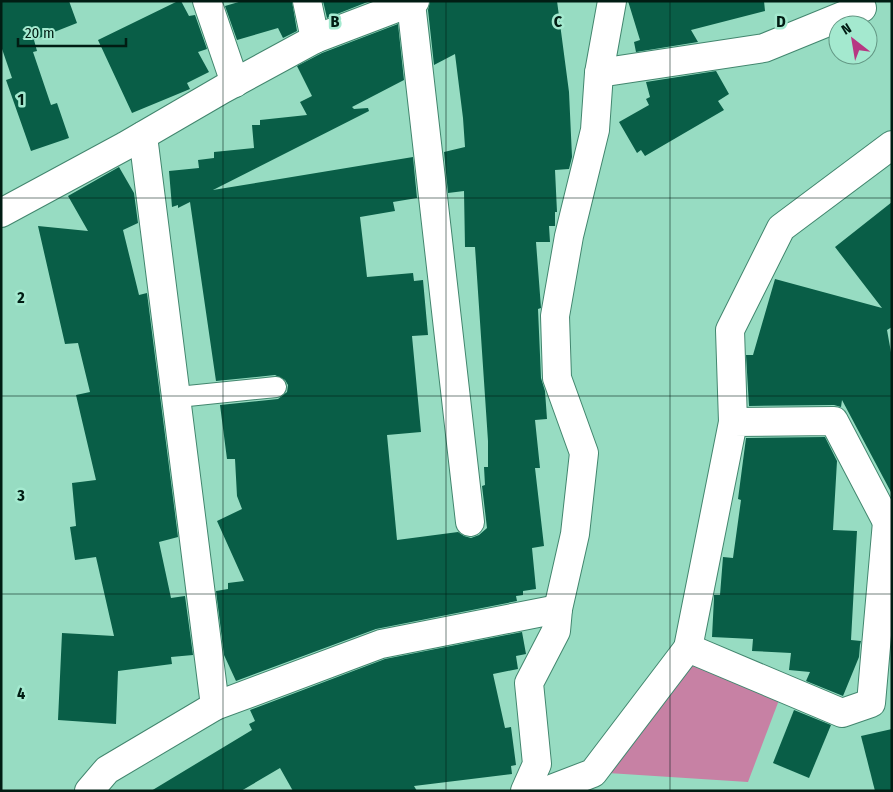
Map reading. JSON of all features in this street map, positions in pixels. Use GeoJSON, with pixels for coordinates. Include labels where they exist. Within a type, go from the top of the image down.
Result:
{"type":"FeatureCollection","features":[{"type":"Feature","properties":{"kind":"street"},"geometry":{"type":"LineString","coordinates":[[207,1],[235,82]]}},
{"type":"Feature","properties":{"kind":"street"},"geometry":{"type":"LineString","coordinates":[[307,1],[315,39]]}},
{"type":"Feature","properties":{"kind":"street"},"geometry":{"type":"LineString","coordinates":[[525,791],[537,764],[529,683],[556,631],[558,609],[575,534],[584,453],[557,378],[555,316],[569,236],[595,130],[599,73],[612,1]]}},
{"type":"Feature","properties":{"kind":"street"},"geometry":{"type":"LineString","coordinates":[[1,213],[315,39],[413,2],[470,522]]}},
{"type":"Feature","properties":{"kind":"street"},"geometry":{"type":"LineString","coordinates":[[599,73],[764,48],[862,8]]}},
{"type":"Feature","properties":{"kind":"street"},"geometry":{"type":"LineString","coordinates":[[143,136],[178,397],[215,706]]}},
{"type":"Feature","properties":{"kind":"street"},"geometry":{"type":"LineString","coordinates":[[546,791],[593,773],[688,648],[733,422],[730,330],[781,228],[892,145]]}},
{"type":"Feature","properties":{"kind":"street"},"geometry":{"type":"LineString","coordinates":[[688,648],[842,713],[870,703],[889,522],[834,421],[733,422]]}},
{"type":"Feature","properties":{"kind":"street"},"geometry":{"type":"LineString","coordinates":[[89,791],[107,770],[215,706],[381,644],[558,609]]}},
{"type":"Feature","properties":{"kind":"lane"},"geometry":{"type":"LineString","coordinates":[[178,397],[276,386]]}},
{"type":"Feature","properties":{"kind":"shaded area"},"geometry":{"type":"Polygon","coordinates":[[[692,663],[779,700],[748,782],[608,773],[692,663]]]}},
{"type":"Feature","properties":{"kind":"building"},"geometry":{"type":"Polygon","coordinates":[[[1,1],[69,1],[77,23],[34,40],[37,51],[33,52],[51,105],[57,103],[69,138],[31,151],[6,80],[12,78],[1,46],[1,1]]]}},
{"type":"Feature","properties":{"kind":"building"},"geometry":{"type":"Polygon","coordinates":[[[181,1],[189,16],[195,15],[207,49],[198,52],[209,72],[187,83],[190,89],[132,113],[98,40],[181,1]]]}},
{"type":"Feature","properties":{"kind":"building"},"geometry":{"type":"Polygon","coordinates":[[[242,1],[292,1],[297,31],[283,38],[278,28],[237,40],[225,6],[242,1]]]}},
{"type":"Feature","properties":{"kind":"building"},"geometry":{"type":"Polygon","coordinates":[[[323,1],[370,1],[327,18],[323,1]]]}},
{"type":"Feature","properties":{"kind":"building"},"geometry":{"type":"Polygon","coordinates":[[[430,1],[557,1],[569,92],[572,157],[569,169],[555,170],[557,212],[555,212],[555,226],[549,226],[550,242],[536,242],[541,308],[538,309],[541,378],[545,391],[547,419],[535,420],[540,468],[535,468],[544,546],[532,548],[536,589],[523,591],[523,595],[516,596],[517,601],[376,629],[236,681],[224,655],[216,591],[228,589],[228,583],[244,581],[217,521],[242,509],[237,496],[235,459],[227,459],[220,405],[278,399],[287,392],[288,385],[285,380],[275,375],[216,381],[190,202],[178,208],[178,205],[172,207],[169,171],[199,168],[198,160],[214,158],[214,152],[254,148],[252,125],[260,125],[260,120],[307,115],[300,102],[312,96],[297,66],[322,53],[398,24],[404,80],[352,107],[354,109],[368,108],[369,111],[213,190],[413,157],[417,198],[393,202],[395,211],[360,217],[367,277],[413,273],[414,281],[423,280],[428,335],[412,336],[421,432],[387,435],[397,540],[458,532],[471,538],[479,535],[487,528],[482,486],[485,485],[484,467],[488,467],[488,441],[475,247],[465,247],[464,191],[448,193],[444,152],[465,147],[463,118],[455,54],[434,65],[428,10],[430,1]]]}},
{"type":"Feature","properties":{"kind":"building"},"geometry":{"type":"Polygon","coordinates":[[[628,1],[764,1],[765,11],[691,30],[698,42],[636,52],[634,42],[640,40],[628,1]]]}},
{"type":"Feature","properties":{"kind":"building"},"geometry":{"type":"Polygon","coordinates":[[[716,71],[729,94],[718,101],[724,110],[645,156],[641,150],[637,153],[619,122],[649,105],[646,99],[650,97],[646,82],[716,71]]]}},
{"type":"Feature","properties":{"kind":"building"},"geometry":{"type":"Polygon","coordinates":[[[119,167],[134,193],[138,223],[123,230],[139,295],[147,293],[178,537],[159,542],[171,598],[185,596],[193,655],[171,657],[172,664],[118,671],[116,724],[58,720],[62,633],[114,636],[96,557],[75,560],[70,527],[76,526],[72,483],[96,480],[76,395],[90,392],[78,343],[65,344],[38,226],[88,231],[68,196],[119,167]]]}},
{"type":"Feature","properties":{"kind":"building"},"geometry":{"type":"Polygon","coordinates":[[[892,202],[892,327],[887,330],[892,358],[892,494],[842,400],[841,407],[834,405],[749,406],[746,355],[753,355],[775,279],[882,308],[835,247],[892,202]]]}},
{"type":"Feature","properties":{"kind":"building"},"geometry":{"type":"Polygon","coordinates":[[[825,437],[837,461],[833,530],[857,531],[851,640],[861,641],[859,657],[843,696],[806,681],[810,672],[789,670],[791,653],[752,651],[753,639],[712,637],[714,595],[720,595],[723,557],[733,558],[741,500],[738,499],[746,438],[825,437]]]}},
{"type":"Feature","properties":{"kind":"building"},"geometry":{"type":"Polygon","coordinates":[[[522,632],[526,654],[516,656],[518,669],[493,674],[505,728],[511,727],[516,765],[511,766],[512,774],[414,786],[417,791],[293,791],[280,768],[241,791],[151,791],[252,730],[249,724],[255,721],[250,710],[385,659],[522,632]]]}},
{"type":"Feature","properties":{"kind":"building"},"geometry":{"type":"Polygon","coordinates":[[[794,710],[831,725],[809,778],[773,763],[794,710]]]}},
{"type":"Feature","properties":{"kind":"building"},"geometry":{"type":"Polygon","coordinates":[[[892,729],[892,791],[875,791],[861,736],[892,729]]]}}]}
